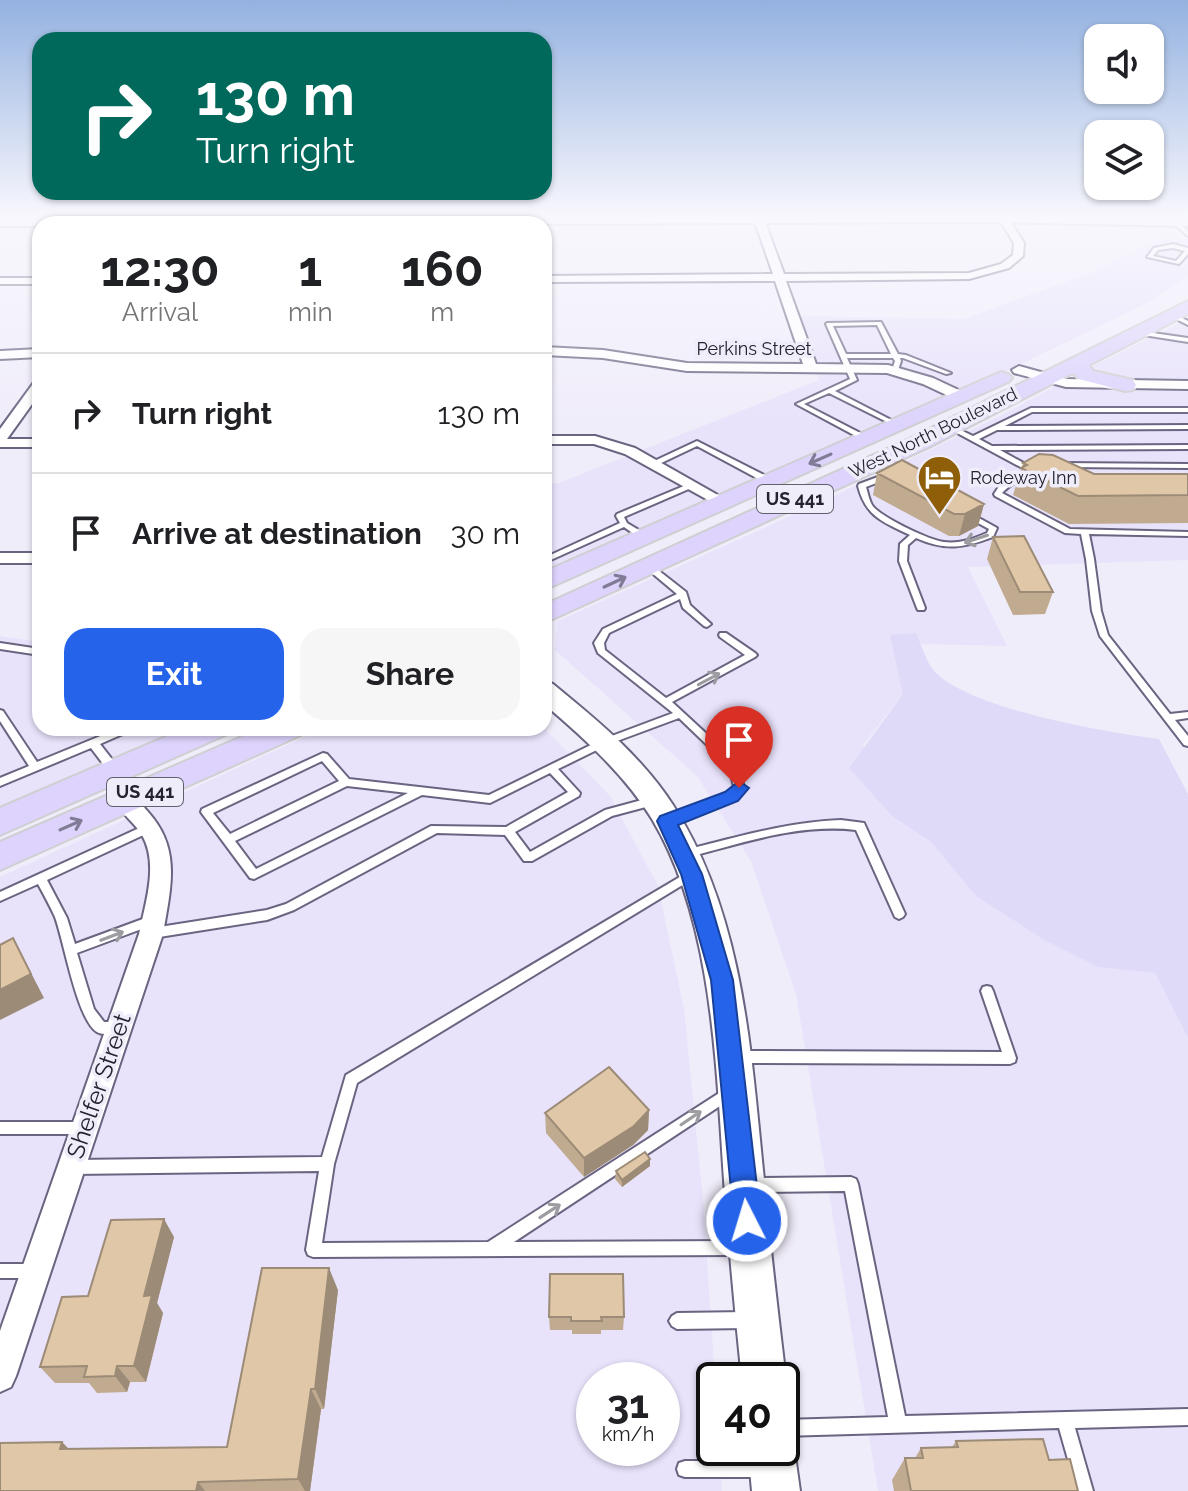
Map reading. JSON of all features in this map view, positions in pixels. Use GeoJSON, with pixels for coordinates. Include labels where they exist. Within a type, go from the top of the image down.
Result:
{"type":"FeatureCollection","features":[{"type":"Feature","properties":{"kind":"main road","name":"West North Boulevard"},"geometry":{"type":"LineString","coordinates":[[552,571],[634,530],[722,502],[897,425],[1019,370],[1164,297]]}},
{"type":"Feature","properties":{"kind":"main road","name":"West North Boulevard"},"geometry":{"type":"LineString","coordinates":[[552,611],[649,566],[885,468],[950,427],[1043,379],[1183,315]]}},
{"type":"Feature","properties":{"kind":"main road"},"geometry":{"type":"LineString","coordinates":[[1076,363],[1086,375],[1125,385]]}},
{"type":"Feature","properties":{"kind":"main road","name":"US 441"},"geometry":{"type":"LineString","coordinates":[[0,857],[201,736]]}},
{"type":"Feature","properties":{"kind":"main road","name":"US 441"},"geometry":{"type":"LineString","coordinates":[[0,822],[35,807],[120,786],[267,736]]}},
{"type":"Feature","properties":{"kind":"main road"},"geometry":{"type":"LineString","coordinates":[[0,836],[13,829],[35,807]]}},
{"type":"Feature","properties":{"kind":"street"},"geometry":{"type":"LineString","coordinates":[[783,286],[811,368]]}},
{"type":"Feature","properties":{"kind":"street","name":"Perkins Street"},"geometry":{"type":"LineString","coordinates":[[552,351],[603,354],[687,367],[811,368],[844,362],[896,363],[960,396]]}},
{"type":"Feature","properties":{"kind":"street"},"geometry":{"type":"LineString","coordinates":[[0,355],[32,353]]}},
{"type":"Feature","properties":{"kind":"street"},"geometry":{"type":"LineString","coordinates":[[1019,370],[1066,383],[1188,385]]}},
{"type":"Feature","properties":{"kind":"street"},"geometry":{"type":"LineString","coordinates":[[0,441],[32,395]]}},
{"type":"Feature","properties":{"kind":"street"},"geometry":{"type":"LineString","coordinates":[[552,440],[595,440],[654,463],[722,502]]}},
{"type":"Feature","properties":{"kind":"street"},"geometry":{"type":"LineString","coordinates":[[0,441],[32,443]]}},
{"type":"Feature","properties":{"kind":"street"},"geometry":{"type":"LineString","coordinates":[[0,558],[32,558]]}},
{"type":"Feature","properties":{"kind":"street"},"geometry":{"type":"LineString","coordinates":[[552,697],[605,742],[661,811],[687,864],[722,980],[762,1362]]}},
{"type":"Feature","properties":{"kind":"street","name":"Shelfer Street"},"geometry":{"type":"LineString","coordinates":[[0,1376],[152,927],[160,872],[159,851],[148,828],[120,786]]}},
{"type":"Feature","properties":{"kind":"lane"},"geometry":{"type":"LineString","coordinates":[[865,439],[799,404],[854,380],[829,324],[879,323],[896,363],[908,357],[948,373]]}},
{"type":"Feature","properties":{"kind":"lane"},"geometry":{"type":"LineString","coordinates":[[1139,333],[1188,340]]}},
{"type":"Feature","properties":{"kind":"lane"},"geometry":{"type":"LineString","coordinates":[[830,391],[897,425]]}},
{"type":"Feature","properties":{"kind":"lane"},"geometry":{"type":"LineString","coordinates":[[974,439],[1031,410],[1188,410]]}},
{"type":"Feature","properties":{"kind":"lane"},"geometry":{"type":"LineString","coordinates":[[950,427],[1045,476]]}},
{"type":"Feature","properties":{"kind":"lane"},"geometry":{"type":"LineString","coordinates":[[996,428],[1188,427]]}},
{"type":"Feature","properties":{"kind":"lane"},"geometry":{"type":"LineString","coordinates":[[654,463],[697,443],[769,481]]}},
{"type":"Feature","properties":{"kind":"lane"},"geometry":{"type":"LineString","coordinates":[[990,448],[1188,447]]}},
{"type":"Feature","properties":{"kind":"lane"},"geometry":{"type":"LineString","coordinates":[[1054,465],[1188,466]]}},
{"type":"Feature","properties":{"kind":"lane"},"geometry":{"type":"LineString","coordinates":[[1032,467],[998,494],[1068,531],[1188,534]]}},
{"type":"Feature","properties":{"kind":"lane"},"geometry":{"type":"LineString","coordinates":[[855,481],[871,509],[939,544],[957,545],[990,535],[993,528],[953,505]]}},
{"type":"Feature","properties":{"kind":"lane"},"geometry":{"type":"LineString","coordinates":[[634,530],[620,516],[694,485]]}},
{"type":"Feature","properties":{"kind":"lane"},"geometry":{"type":"LineString","coordinates":[[1085,533],[1090,550],[1098,621],[1104,636],[1188,743]]}},
{"type":"Feature","properties":{"kind":"lane"},"geometry":{"type":"LineString","coordinates":[[916,534],[904,544],[903,561],[921,608]]}},
{"type":"Feature","properties":{"kind":"lane"},"geometry":{"type":"LineString","coordinates":[[649,566],[683,594],[686,606],[707,624]]}},
{"type":"Feature","properties":{"kind":"lane"},"geometry":{"type":"LineString","coordinates":[[508,831],[528,858],[609,813],[661,811],[731,796],[739,788],[734,765],[680,714],[601,651],[599,643],[606,631],[683,594]]}},
{"type":"Feature","properties":{"kind":"lane"},"geometry":{"type":"LineString","coordinates":[[665,702],[752,655],[723,635]]}},
{"type":"Feature","properties":{"kind":"lane"},"geometry":{"type":"LineString","coordinates":[[0,646],[32,651]]}},
{"type":"Feature","properties":{"kind":"lane"},"geometry":{"type":"LineString","coordinates":[[0,713],[35,767]]}},
{"type":"Feature","properties":{"kind":"lane"},"geometry":{"type":"LineString","coordinates":[[228,840],[346,782],[490,799],[605,742],[680,714]]}},
{"type":"Feature","properties":{"kind":"lane"},"geometry":{"type":"LineString","coordinates":[[1168,717],[1188,715]]}},
{"type":"Feature","properties":{"kind":"lane"},"geometry":{"type":"LineString","coordinates":[[0,782],[112,736]]}},
{"type":"Feature","properties":{"kind":"lane"},"geometry":{"type":"LineString","coordinates":[[94,744],[120,786]]}},
{"type":"Feature","properties":{"kind":"lane"},"geometry":{"type":"LineString","coordinates":[[346,782],[323,756],[206,812],[254,875],[421,791]]}},
{"type":"Feature","properties":{"kind":"lane"},"geometry":{"type":"LineString","coordinates":[[70,951],[152,927],[279,911],[435,829],[508,831],[575,793],[551,768]]}},
{"type":"Feature","properties":{"kind":"lane"},"geometry":{"type":"LineString","coordinates":[[750,1248],[313,1250],[327,1164],[351,1079],[687,864],[785,830],[848,823],[860,826],[899,914]]}},
{"type":"Feature","properties":{"kind":"lane"},"geometry":{"type":"LineString","coordinates":[[0,897],[148,828]]}},
{"type":"Feature","properties":{"kind":"lane"},"geometry":{"type":"LineString","coordinates":[[41,878],[61,918],[88,1011],[101,1028],[119,1026]]}},
{"type":"Feature","properties":{"kind":"lane"},"geometry":{"type":"LineString","coordinates":[[489,1249],[734,1073],[1010,1058],[987,991]]}},
{"type":"Feature","properties":{"kind":"lane"},"geometry":{"type":"LineString","coordinates":[[0,1128],[85,1128]]}},
{"type":"Feature","properties":{"kind":"lane"},"geometry":{"type":"LineString","coordinates":[[71,1167],[327,1164]]}},
{"type":"Feature","properties":{"kind":"lane"},"geometry":{"type":"LineString","coordinates":[[744,1185],[851,1184],[898,1424]]}},
{"type":"Feature","properties":{"kind":"lane"},"geometry":{"type":"LineString","coordinates":[[0,1271],[36,1271]]}},
{"type":"Feature","properties":{"kind":"lane"},"geometry":{"type":"LineString","coordinates":[[677,1321],[758,1320]]}},
{"type":"Feature","properties":{"kind":"lane"},"geometry":{"type":"LineString","coordinates":[[800,1452],[898,1424],[1188,1417]]}},
{"type":"Feature","properties":{"kind":"lane"},"geometry":{"type":"LineString","coordinates":[[1065,1420],[1085,1491]]}},
{"type":"Feature","properties":{"kind":"lane"},"geometry":{"type":"LineString","coordinates":[[685,1469],[712,1466]]}},
{"type":"Feature","properties":{"kind":"shaded area"},"geometry":{"type":"Polygon","coordinates":[[[1055,286],[1173,286],[1145,304],[1013,368],[552,572],[552,483],[819,380],[796,316],[964,319],[1055,286]]]}},
{"type":"Feature","properties":{"kind":"shaded area"},"geometry":{"type":"Polygon","coordinates":[[[1188,319],[1188,560],[968,567],[1007,646],[921,644],[915,633],[903,694],[863,745],[892,816],[931,842],[976,896],[1044,940],[1098,967],[1155,973],[1188,1038],[1188,1491],[878,1491],[796,994],[751,861],[697,776],[555,650],[558,621],[828,499],[1012,410],[1077,374],[1108,380],[1087,369],[1188,319]]]}},
{"type":"Feature","properties":{"kind":"shaded area"},"geometry":{"type":"Polygon","coordinates":[[[916,633],[931,667],[947,682],[972,695],[1037,716],[1159,739],[1188,794],[1188,1038],[1155,973],[1098,967],[1044,940],[976,896],[931,842],[892,816],[849,768],[903,694],[890,635],[916,633]]]}},
{"type":"Feature","properties":{"kind":"shaded area"},"geometry":{"type":"Polygon","coordinates":[[[0,636],[32,641],[32,736],[180,736],[0,815],[0,636]]]}},
{"type":"Feature","properties":{"kind":"shaded area"},"geometry":{"type":"Polygon","coordinates":[[[307,736],[552,736],[610,796],[658,886],[684,1009],[703,1200],[714,1362],[696,1362],[696,1466],[720,1466],[722,1491],[0,1491],[0,877],[307,736]]]}},
{"type":"Feature","properties":{"kind":"building"},"geometry":{"type":"Polygon","coordinates":[[[1039,454],[1053,455],[1094,474],[1188,474],[1188,495],[1078,496],[1021,468],[1027,465],[1023,463],[1039,454]]]}},
{"type":"Feature","properties":{"kind":"building"},"geometry":{"type":"Polygon","coordinates":[[[902,460],[984,504],[965,514],[954,514],[877,473],[902,460]]]}},
{"type":"Feature","properties":{"kind":"building"},"geometry":{"type":"Polygon","coordinates":[[[1024,536],[1053,592],[1020,592],[993,537],[1024,536]]]}},
{"type":"Feature","properties":{"kind":"building"},"geometry":{"type":"Polygon","coordinates":[[[13,938],[31,974],[0,990],[0,945],[13,938]]]}},
{"type":"Feature","properties":{"kind":"building"},"geometry":{"type":"Polygon","coordinates":[[[609,1067],[649,1110],[634,1126],[584,1158],[545,1113],[609,1067]]]}},
{"type":"Feature","properties":{"kind":"building"},"geometry":{"type":"Polygon","coordinates":[[[645,1152],[650,1159],[622,1180],[616,1171],[645,1152]]]}},
{"type":"Feature","properties":{"kind":"building"},"geometry":{"type":"Polygon","coordinates":[[[164,1219],[144,1296],[152,1295],[134,1366],[117,1366],[115,1376],[84,1377],[87,1366],[40,1367],[62,1297],[88,1296],[111,1220],[164,1219]]]}},
{"type":"Feature","properties":{"kind":"building"},"geometry":{"type":"Polygon","coordinates":[[[262,1268],[329,1268],[315,1389],[311,1389],[298,1479],[198,1482],[196,1491],[0,1491],[0,1443],[62,1442],[60,1449],[227,1447],[262,1268]]]}},
{"type":"Feature","properties":{"kind":"building"},"geometry":{"type":"Polygon","coordinates":[[[550,1274],[623,1274],[624,1317],[571,1321],[571,1317],[549,1317],[550,1274]]]}},
{"type":"Feature","properties":{"kind":"building"},"geometry":{"type":"Polygon","coordinates":[[[1043,1439],[1049,1460],[1070,1459],[1078,1491],[911,1491],[905,1458],[923,1458],[921,1448],[958,1447],[956,1441],[1043,1439]]]}},
{"type":"Feature","properties":{"kind":"place","name":"Rodeway Inn"},"geometry":{"type":"Point","coordinates":[939,517]}},
{"type":"Feature","properties":{"kind":"route"},"geometry":{"type":"LineString","coordinates":[[739,788],[731,796],[667,821],[692,874],[722,980],[747,1221]]}}]}
